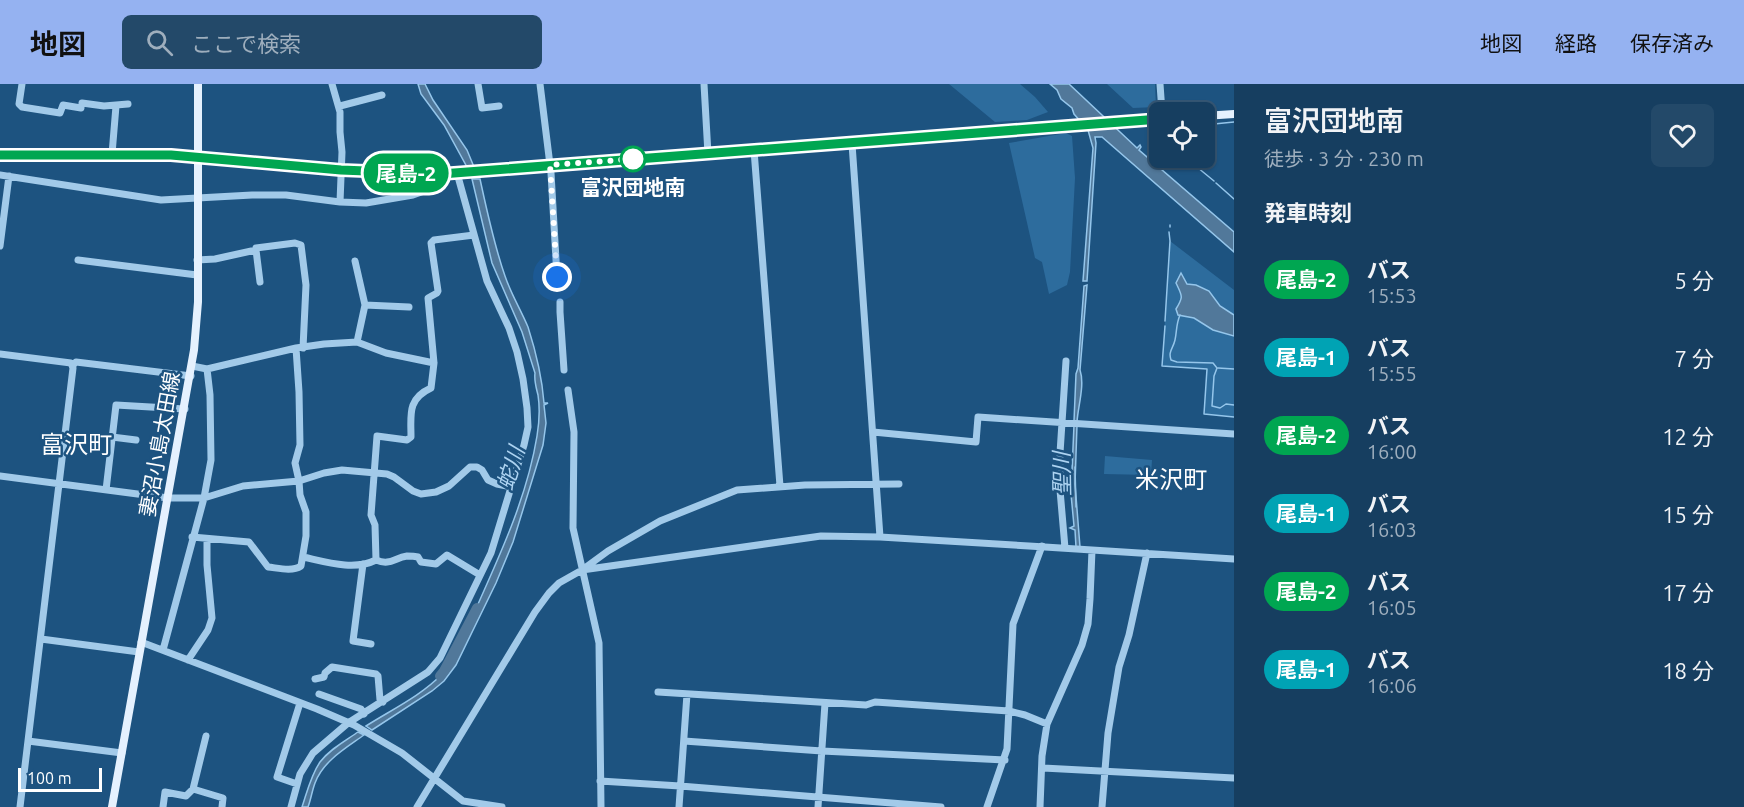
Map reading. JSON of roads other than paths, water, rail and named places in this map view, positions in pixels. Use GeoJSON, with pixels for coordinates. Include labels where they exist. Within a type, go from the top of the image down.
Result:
{"type":"FeatureCollection","features":[{"type":"Feature","properties":{"kind":"main road","name":"妻沼小島太田線"},"geometry":{"type":"LineString","coordinates":[[112,807],[192,366],[197,327],[198,84]]}},
{"type":"Feature","properties":{"kind":"main road"},"geometry":{"type":"LineString","coordinates":[[1215,115],[1234,114]]}},
{"type":"Feature","properties":{"kind":"main road"},"geometry":{"type":"LineString","coordinates":[[0,155],[112,154],[199,157],[341,170],[441,174],[1149,121]]}},
{"type":"Feature","properties":{"kind":"street"},"geometry":{"type":"LineString","coordinates":[[22,84],[19,104],[22,107],[60,113],[63,105],[116,106],[128,104]]}},
{"type":"Feature","properties":{"kind":"street"},"geometry":{"type":"LineString","coordinates":[[332,84],[339,106],[342,147],[340,202]]}},
{"type":"Feature","properties":{"kind":"street"},"geometry":{"type":"LineString","coordinates":[[478,84],[482,108],[499,106]]}},
{"type":"Feature","properties":{"kind":"street"},"geometry":{"type":"LineString","coordinates":[[540,84],[550,165],[557,277],[560,287]]}},
{"type":"Feature","properties":{"kind":"street"},"geometry":{"type":"LineString","coordinates":[[704,84],[708,154]]}},
{"type":"Feature","properties":{"kind":"street"},"geometry":{"type":"LineString","coordinates":[[1160,84],[1161,102]]}},
{"type":"Feature","properties":{"kind":"street"},"geometry":{"type":"LineString","coordinates":[[339,106],[382,95]]}},
{"type":"Feature","properties":{"kind":"street"},"geometry":{"type":"LineString","coordinates":[[112,154],[116,106]]}},
{"type":"Feature","properties":{"kind":"street"},"geometry":{"type":"LineString","coordinates":[[852,144],[880,537]]}},
{"type":"Feature","properties":{"kind":"street"},"geometry":{"type":"LineString","coordinates":[[754,150],[780,486]]}},
{"type":"Feature","properties":{"kind":"street"},"geometry":{"type":"LineString","coordinates":[[291,807],[305,765],[314,753],[364,714],[424,675],[435,665],[491,553],[524,445],[528,427],[525,387],[514,342],[487,281],[460,173]]}},
{"type":"Feature","properties":{"kind":"street"},"geometry":{"type":"LineString","coordinates":[[0,175],[172,200],[198,197],[286,195],[340,202],[376,202],[428,190],[438,184],[441,174]]}},
{"type":"Feature","properties":{"kind":"street"},"geometry":{"type":"LineString","coordinates":[[0,246],[9,176]]}},
{"type":"Feature","properties":{"kind":"street"},"geometry":{"type":"LineString","coordinates":[[376,560],[375,525],[371,515],[377,436],[407,440],[411,438],[411,407],[424,391],[431,388],[434,363],[429,298],[438,291],[431,243],[434,240],[474,235]]}},
{"type":"Feature","properties":{"kind":"street"},"geometry":{"type":"LineString","coordinates":[[192,537],[249,542],[268,567],[298,568],[301,566],[303,557],[306,512],[300,495],[295,463],[300,445],[299,348],[306,285],[302,244],[256,248],[256,250],[215,259],[197,260]]}},
{"type":"Feature","properties":{"kind":"street"},"geometry":{"type":"LineString","coordinates":[[256,250],[260,282]]}},
{"type":"Feature","properties":{"kind":"street"},"geometry":{"type":"LineString","coordinates":[[78,260],[197,275]]}},
{"type":"Feature","properties":{"kind":"street"},"geometry":{"type":"LineString","coordinates":[[355,261],[365,305],[357,342]]}},
{"type":"Feature","properties":{"kind":"street"},"geometry":{"type":"LineString","coordinates":[[560,302],[564,370]]}},
{"type":"Feature","properties":{"kind":"street"},"geometry":{"type":"LineString","coordinates":[[365,305],[410,307]]}},
{"type":"Feature","properties":{"kind":"street"},"geometry":{"type":"LineString","coordinates":[[192,366],[207,369],[299,348],[357,342],[386,353],[434,363]]}},
{"type":"Feature","properties":{"kind":"street"},"geometry":{"type":"LineString","coordinates":[[0,354],[73,365]]}},
{"type":"Feature","properties":{"kind":"street"},"geometry":{"type":"LineString","coordinates":[[73,365],[76,362],[190,376]]}},
{"type":"Feature","properties":{"kind":"street"},"geometry":{"type":"LineString","coordinates":[[1066,362],[1060,490],[1067,548]]}},
{"type":"Feature","properties":{"kind":"street"},"geometry":{"type":"LineString","coordinates":[[20,807],[73,365]]}},
{"type":"Feature","properties":{"kind":"street"},"geometry":{"type":"LineString","coordinates":[[163,650],[204,498],[211,460],[207,369]]}},
{"type":"Feature","properties":{"kind":"street"},"geometry":{"type":"LineString","coordinates":[[568,390],[574,432],[573,528],[599,643],[601,807]]}},
{"type":"Feature","properties":{"kind":"street"},"geometry":{"type":"LineString","coordinates":[[106,490],[116,405],[184,409]]}},
{"type":"Feature","properties":{"kind":"street"},"geometry":{"type":"LineString","coordinates":[[873,432],[976,442],[978,417],[1234,434]]}},
{"type":"Feature","properties":{"kind":"street"},"geometry":{"type":"LineString","coordinates":[[112,437],[136,440]]}},
{"type":"Feature","properties":{"kind":"street"},"geometry":{"type":"LineString","coordinates":[[0,476],[168,498],[204,498],[243,486],[299,482],[324,473],[342,470],[374,472],[394,477],[413,492],[421,494],[436,492],[449,486],[470,467],[482,470],[488,480],[496,484],[511,486]]}},
{"type":"Feature","properties":{"kind":"street"},"geometry":{"type":"LineString","coordinates":[[417,807],[542,602],[559,584],[608,551],[660,521],[737,490],[780,486],[899,484]]}},
{"type":"Feature","properties":{"kind":"street"},"geometry":{"type":"LineString","coordinates":[[582,570],[810,537],[880,537],[1234,560]]}},
{"type":"Feature","properties":{"kind":"street"},"geometry":{"type":"LineString","coordinates":[[188,660],[212,618],[207,539]]}},
{"type":"Feature","properties":{"kind":"street"},"geometry":{"type":"LineString","coordinates":[[987,807],[1007,749],[1013,627],[1042,546]]}},
{"type":"Feature","properties":{"kind":"street"},"geometry":{"type":"LineString","coordinates":[[1040,807],[1044,723],[1079,653],[1088,624],[1090,550]]}},
{"type":"Feature","properties":{"kind":"street"},"geometry":{"type":"LineString","coordinates":[[1102,807],[1108,733],[1119,666],[1129,635],[1146,553]]}},
{"type":"Feature","properties":{"kind":"street"},"geometry":{"type":"LineString","coordinates":[[303,557],[339,565],[363,564],[376,560],[391,562],[406,556],[418,556],[421,562],[436,564],[447,555],[480,576]]}},
{"type":"Feature","properties":{"kind":"street"},"geometry":{"type":"LineString","coordinates":[[363,564],[353,641],[371,644]]}},
{"type":"Feature","properties":{"kind":"street"},"geometry":{"type":"LineString","coordinates":[[41,639],[140,652]]}},
{"type":"Feature","properties":{"kind":"street"},"geometry":{"type":"LineString","coordinates":[[141,642],[351,724],[402,753],[463,801],[502,807]]}},
{"type":"Feature","properties":{"kind":"street"},"geometry":{"type":"LineString","coordinates":[[315,679],[324,677],[332,667],[376,674],[380,700],[383,702]]}},
{"type":"Feature","properties":{"kind":"street"},"geometry":{"type":"LineString","coordinates":[[658,692],[1010,711],[1044,723]]}},
{"type":"Feature","properties":{"kind":"street"},"geometry":{"type":"LineString","coordinates":[[319,694],[361,709],[364,714]]}},
{"type":"Feature","properties":{"kind":"street"},"geometry":{"type":"LineString","coordinates":[[679,807],[687,694]]}},
{"type":"Feature","properties":{"kind":"street"},"geometry":{"type":"LineString","coordinates":[[818,807],[825,702]]}},
{"type":"Feature","properties":{"kind":"street"},"geometry":{"type":"LineString","coordinates":[[297,784],[277,777],[300,703]]}},
{"type":"Feature","properties":{"kind":"street"},"geometry":{"type":"LineString","coordinates":[[163,807],[165,792],[186,796],[193,789],[206,736]]}},
{"type":"Feature","properties":{"kind":"street"},"geometry":{"type":"LineString","coordinates":[[28,741],[122,753]]}},
{"type":"Feature","properties":{"kind":"street"},"geometry":{"type":"LineString","coordinates":[[684,741],[822,751],[1005,760]]}},
{"type":"Feature","properties":{"kind":"street"},"geometry":{"type":"LineString","coordinates":[[1043,768],[1234,778]]}},
{"type":"Feature","properties":{"kind":"street"},"geometry":{"type":"LineString","coordinates":[[600,781],[941,807]]}},
{"type":"Feature","properties":{"kind":"street"},"geometry":{"type":"LineString","coordinates":[[193,789],[224,798],[222,807]]}},
{"type":"Feature","properties":{"kind":"waterway"},"geometry":{"type":"LineString","coordinates":[[1215,124],[1234,122]]}},
{"type":"Feature","properties":{"kind":"waterway"},"geometry":{"type":"LineString","coordinates":[[1198,168],[1214,181]]}},
{"type":"Feature","properties":{"kind":"waterway"},"geometry":{"type":"LineString","coordinates":[[1216,183],[1234,199]]}},
{"type":"Feature","properties":{"kind":"waterway"},"geometry":{"type":"LineString","coordinates":[[1165,321],[1169,232]]}},
{"type":"Feature","properties":{"kind":"waterway"},"geometry":{"type":"LineString","coordinates":[[1180,315],[1170,352],[1171,360],[1213,363],[1217,368],[1214,376],[1212,406],[1220,408],[1226,404],[1234,405]]}},
{"type":"Feature","properties":{"kind":"waterway"},"geometry":{"type":"LineString","coordinates":[[1165,326],[1162,366],[1207,369],[1204,414],[1234,417]]}},
{"type":"Feature","properties":{"kind":"waterway"},"geometry":{"type":"LineString","coordinates":[[1218,368],[1234,369]]}},
{"type":"Feature","properties":{"kind":"waterway","name":"聖川"},"geometry":{"type":"LineString","coordinates":[[1075,467],[1076,507]]}},
{"type":"Feature","properties":{"kind":"waterway","name":"蛇川"},"geometry":{"type":"LineString","coordinates":[[440,676],[477,608]]}},
{"type":"Feature","properties":{"kind":"place","name":"富沢団地南"},"geometry":{"type":"Point","coordinates":[633,159]}},
{"type":"Feature","properties":{"kind":"district","name":"富沢町"},"geometry":{"type":"Point","coordinates":[76,444]}},
{"type":"Feature","properties":{"kind":"district","name":"米沢町"},"geometry":{"type":"Point","coordinates":[1171,479]}}]}
